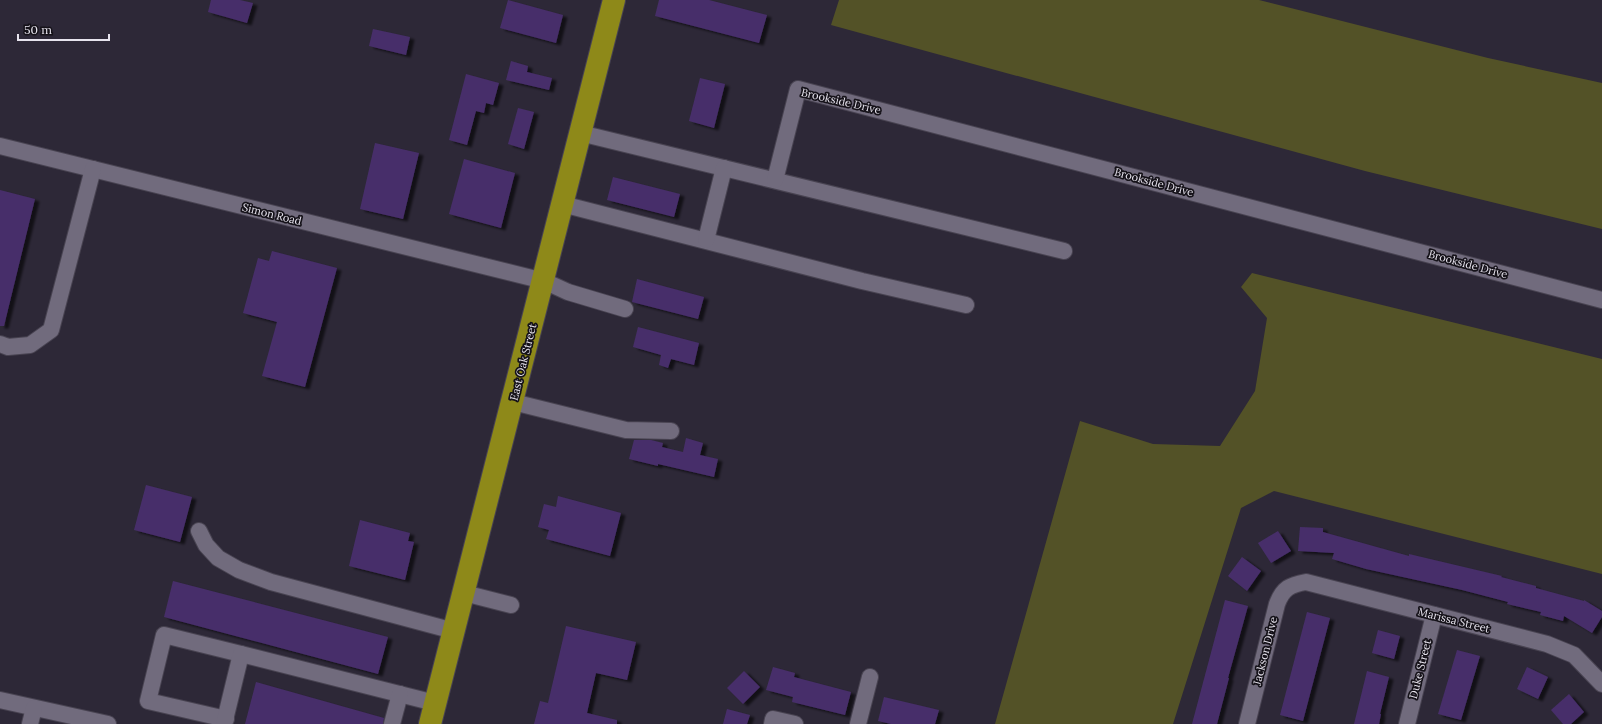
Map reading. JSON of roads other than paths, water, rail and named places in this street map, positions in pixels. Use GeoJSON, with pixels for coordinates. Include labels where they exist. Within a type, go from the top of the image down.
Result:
{"type":"FeatureCollection","features":[{"type":"Feature","properties":{"kind":"highway","name":"East Oak Street"},"geometry":{"type":"LineString","coordinates":[[430,724],[544,282],[562,204],[614,0]]}},
{"type":"Feature","properties":{"kind":"street","name":"Brookside Drive"},"geometry":{"type":"LineString","coordinates":[[774,180],[798,89],[1602,300]]}},
{"type":"Feature","properties":{"kind":"street"},"geometry":{"type":"LineString","coordinates":[[580,133],[1064,250]]}},
{"type":"Feature","properties":{"kind":"street","name":"Simon Road"},"geometry":{"type":"LineString","coordinates":[[0,146],[544,282],[568,292],[625,309]]}},
{"type":"Feature","properties":{"kind":"street"},"geometry":{"type":"LineString","coordinates":[[706,240],[724,168]]}},
{"type":"Feature","properties":{"kind":"street"},"geometry":{"type":"LineString","coordinates":[[0,344],[8,347],[30,345],[51,330],[94,169]]}},
{"type":"Feature","properties":{"kind":"street"},"geometry":{"type":"LineString","coordinates":[[562,204],[862,281],[966,305]]}},
{"type":"Feature","properties":{"kind":"street"},"geometry":{"type":"LineString","coordinates":[[513,402],[626,430],[671,431]]}},
{"type":"Feature","properties":{"kind":"street"},"geometry":{"type":"LineString","coordinates":[[199,531],[206,545],[218,558],[239,570],[271,582],[454,631]]}},
{"type":"Feature","properties":{"kind":"street","name":"Marissa Street"},"geometry":{"type":"LineString","coordinates":[[1293,584],[1306,582],[1547,644],[1574,655],[1602,684]]}},
{"type":"Feature","properties":{"kind":"street","name":"Jackson Drive"},"geometry":{"type":"LineString","coordinates":[[1247,724],[1277,604],[1281,593],[1293,584]]}},
{"type":"Feature","properties":{"kind":"street"},"geometry":{"type":"LineString","coordinates":[[464,593],[511,605]]}},
{"type":"Feature","properties":{"kind":"street","name":"Duke Street"},"geometry":{"type":"LineString","coordinates":[[1407,724],[1434,615]]}},
{"type":"Feature","properties":{"kind":"street"},"geometry":{"type":"LineString","coordinates":[[241,654],[225,722],[148,701],[164,635],[241,654],[435,703]]}},
{"type":"Feature","properties":{"kind":"street"},"geometry":{"type":"LineString","coordinates":[[858,724],[870,677]]}},
{"type":"Feature","properties":{"kind":"street"},"geometry":{"type":"LineString","coordinates":[[392,724],[400,694]]}},
{"type":"Feature","properties":{"kind":"street"},"geometry":{"type":"LineString","coordinates":[[0,700],[108,724]]}},
{"type":"Feature","properties":{"kind":"street"},"geometry":{"type":"LineString","coordinates":[[30,724],[34,708]]}},
{"type":"Feature","properties":{"kind":"street"},"geometry":{"type":"LineString","coordinates":[[772,721],[795,724]]}}]}
